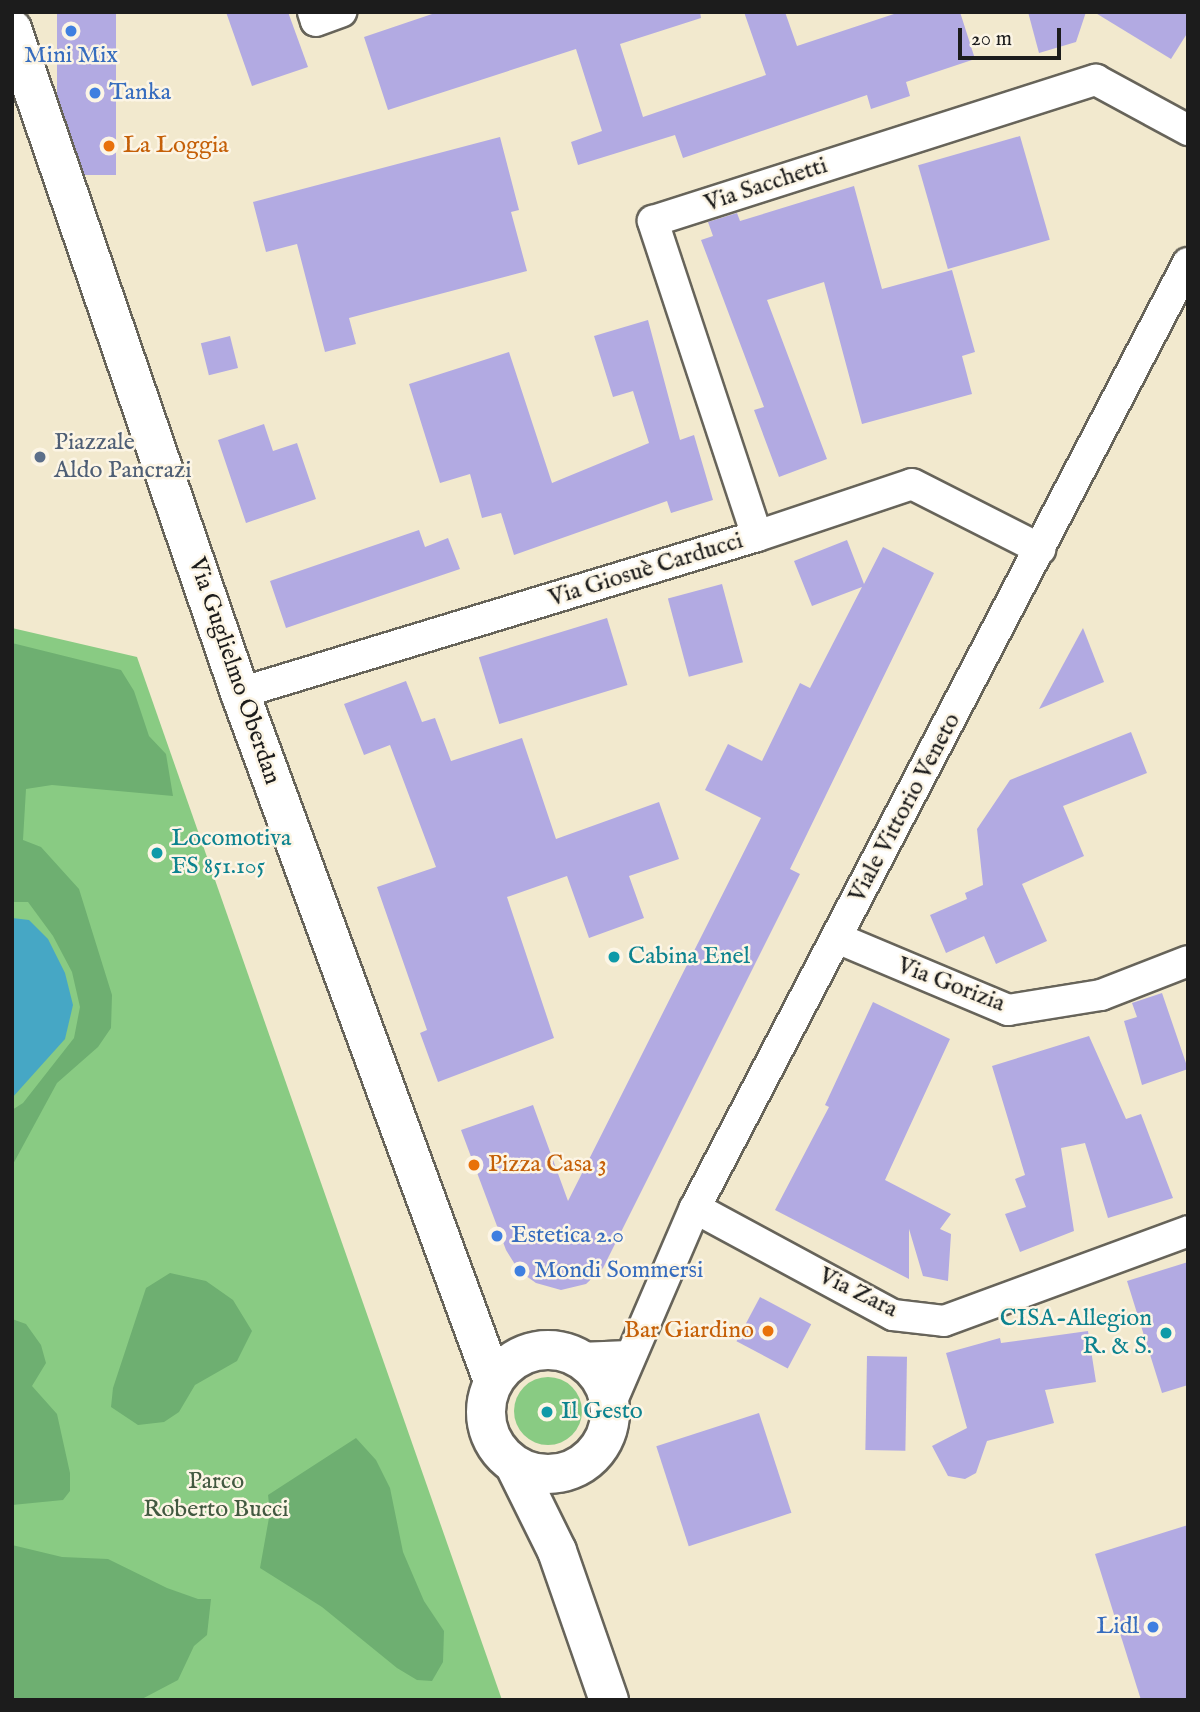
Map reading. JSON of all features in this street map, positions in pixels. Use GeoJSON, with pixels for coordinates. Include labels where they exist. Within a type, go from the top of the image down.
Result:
{"type":"FeatureCollection","features":[{"type":"Feature","properties":{"kind":"main road","name":"Via Guglielmo Oberdan"},"geometry":{"type":"LineString","coordinates":[[12,29],[240,693],[464,1310],[493,1381]]}},
{"type":"Feature","properties":{"kind":"main road"},"geometry":{"type":"LineString","coordinates":[[464,1310],[521,1355]]}},
{"type":"Feature","properties":{"kind":"main road"},"geometry":{"type":"LineString","coordinates":[[515,1466],[530,1472],[562,1473],[579,1467],[604,1441],[610,1405],[595,1370],[580,1358],[540,1349],[521,1355],[493,1381],[485,1418],[490,1436],[515,1466],[557,1551],[609,1700]]}},
{"type":"Feature","properties":{"kind":"main road"},"geometry":{"type":"LineString","coordinates":[[557,1551],[562,1473]]}},
{"type":"Feature","properties":{"kind":"street"},"geometry":{"type":"LineString","coordinates":[[313,12],[316,21],[341,12]]}},
{"type":"Feature","properties":{"kind":"street","name":"Via Sacchetti"},"geometry":{"type":"LineString","coordinates":[[757,536],[653,221],[1096,80],[1188,130]]}},
{"type":"Feature","properties":{"kind":"street","name":"Viale Vittorio Veneto"},"geometry":{"type":"LineString","coordinates":[[610,1405],[695,1208],[1188,263]]}},
{"type":"Feature","properties":{"kind":"street","name":"Via Giosuè Carducci"},"geometry":{"type":"LineString","coordinates":[[240,693],[757,536],[912,484],[1040,549]]}},
{"type":"Feature","properties":{"kind":"street","name":"Via Gorizia"},"geometry":{"type":"LineString","coordinates":[[837,938],[1007,1010],[1101,995],[1188,961]]}},
{"type":"Feature","properties":{"kind":"street","name":"Via Zara"},"geometry":{"type":"LineString","coordinates":[[695,1208],[893,1315],[944,1321],[1188,1231]]}},
{"type":"Feature","properties":{"kind":"street"},"geometry":{"type":"LineString","coordinates":[[580,1358],[629,1356]]}},
{"type":"Feature","properties":{"kind":"green space","name":"Parco Roberto Bucci"},"geometry":{"type":"Polygon","coordinates":[[[12,628],[137,657],[502,1700],[12,1700],[12,628]]]}},
{"type":"Feature","properties":{"kind":"green space"},"geometry":{"type":"Polygon","coordinates":[[[12,643],[121,670],[134,691],[149,736],[166,754],[173,796],[52,785],[26,789],[23,840],[41,847],[79,889],[112,995],[111,1028],[98,1047],[57,1083],[12,1166],[12,1110],[23,1103],[74,1038],[80,1007],[72,972],[53,936],[28,902],[12,902],[12,643]]]}},
{"type":"Feature","properties":{"kind":"green space"},"geometry":{"type":"Polygon","coordinates":[[[170,1273],[206,1281],[233,1300],[252,1331],[237,1361],[195,1385],[179,1412],[164,1422],[138,1425],[111,1407],[113,1388],[146,1288],[170,1273]]]}},
{"type":"Feature","properties":{"kind":"green space"},"geometry":{"type":"Polygon","coordinates":[[[12,1319],[26,1324],[41,1345],[46,1363],[32,1386],[57,1414],[70,1473],[70,1491],[63,1500],[12,1505],[12,1319]]]}},
{"type":"Feature","properties":{"kind":"green space"},"geometry":{"type":"Polygon","coordinates":[[[548,1377],[561,1380],[572,1387],[579,1398],[582,1411],[579,1424],[572,1435],[561,1442],[548,1445],[535,1442],[524,1435],[517,1424],[514,1411],[517,1398],[524,1387],[535,1380],[548,1377]]]}},
{"type":"Feature","properties":{"kind":"green space"},"geometry":{"type":"Polygon","coordinates":[[[356,1438],[376,1460],[390,1488],[403,1552],[424,1601],[444,1631],[443,1662],[432,1681],[417,1680],[397,1668],[322,1607],[260,1568],[270,1512],[268,1495],[356,1438]]]}},
{"type":"Feature","properties":{"kind":"green space"},"geometry":{"type":"Polygon","coordinates":[[[12,1545],[62,1557],[108,1559],[167,1588],[198,1599],[211,1599],[207,1635],[194,1646],[178,1680],[140,1700],[12,1700],[12,1545]]]}},
{"type":"Feature","properties":{"kind":"water"},"geometry":{"type":"Polygon","coordinates":[[[12,918],[29,920],[48,939],[65,973],[73,1005],[65,1039],[12,1098],[12,918]]]}},
{"type":"Feature","properties":{"kind":"building"},"geometry":{"type":"Polygon","coordinates":[[[57,12],[116,12],[116,175],[57,175],[57,12]]]}},
{"type":"Feature","properties":{"kind":"building"},"geometry":{"type":"Polygon","coordinates":[[[226,12],[288,12],[308,67],[252,86],[226,12]]]}},
{"type":"Feature","properties":{"kind":"building"},"geometry":{"type":"Polygon","coordinates":[[[438,12],[700,12],[701,18],[620,44],[643,117],[766,75],[744,12],[785,12],[797,46],[900,12],[960,12],[975,59],[906,82],[910,96],[871,109],[867,95],[683,158],[675,135],[578,165],[571,142],[602,131],[576,49],[388,110],[364,37],[438,12]]]}},
{"type":"Feature","properties":{"kind":"building"},"geometry":{"type":"Polygon","coordinates":[[[1028,12],[1086,12],[1076,42],[1039,53],[1028,12]]]}},
{"type":"Feature","properties":{"kind":"building"},"geometry":{"type":"Polygon","coordinates":[[[1094,12],[1188,12],[1188,32],[1171,59],[1094,12]]]}},
{"type":"Feature","properties":{"kind":"building"},"geometry":{"type":"Polygon","coordinates":[[[1020,136],[1050,240],[948,269],[918,165],[1020,136]]]}},
{"type":"Feature","properties":{"kind":"building"},"geometry":{"type":"Polygon","coordinates":[[[500,137],[519,210],[511,212],[527,271],[349,318],[356,344],[325,352],[297,244],[266,252],[253,202],[500,137]]]}},
{"type":"Feature","properties":{"kind":"building"},"geometry":{"type":"Polygon","coordinates":[[[854,186],[882,289],[952,270],[975,352],[962,356],[972,394],[862,424],[824,282],[767,300],[827,459],[779,477],[754,410],[764,407],[701,240],[713,236],[708,222],[737,213],[740,221],[854,186]]]}},
{"type":"Feature","properties":{"kind":"building"},"geometry":{"type":"Polygon","coordinates":[[[648,320],[680,440],[694,435],[713,500],[671,513],[667,501],[514,555],[501,513],[482,518],[470,474],[440,483],[409,384],[509,352],[552,483],[649,443],[633,391],[613,397],[594,336],[648,320]]]}},
{"type":"Feature","properties":{"kind":"building"},"geometry":{"type":"Polygon","coordinates":[[[230,336],[238,368],[209,375],[201,343],[230,336]]]}},
{"type":"Feature","properties":{"kind":"building"},"geometry":{"type":"Polygon","coordinates":[[[264,424],[273,451],[297,443],[316,499],[246,523],[218,440],[264,424]]]}},
{"type":"Feature","properties":{"kind":"building"},"geometry":{"type":"Polygon","coordinates":[[[419,530],[425,547],[448,538],[460,569],[286,628],[270,581],[419,530]]]}},
{"type":"Feature","properties":{"kind":"building"},"geometry":{"type":"Polygon","coordinates":[[[847,540],[864,584],[883,547],[934,573],[790,869],[800,874],[603,1268],[586,1284],[561,1290],[536,1283],[519,1271],[506,1250],[461,1130],[533,1105],[568,1201],[761,818],[705,790],[728,744],[762,761],[800,683],[810,688],[862,587],[812,606],[794,561],[847,540]]]}},
{"type":"Feature","properties":{"kind":"building"},"geometry":{"type":"Polygon","coordinates":[[[722,584],[743,662],[689,677],[668,598],[722,584]]]}},
{"type":"Feature","properties":{"kind":"building"},"geometry":{"type":"Polygon","coordinates":[[[607,618],[627,685],[499,724],[479,657],[607,618]]]}},
{"type":"Feature","properties":{"kind":"building"},"geometry":{"type":"Polygon","coordinates":[[[1083,628],[1104,682],[1039,709],[1083,628]]]}},
{"type":"Feature","properties":{"kind":"building"},"geometry":{"type":"Polygon","coordinates":[[[406,681],[422,722],[435,718],[451,761],[522,738],[556,839],[659,802],[679,859],[629,876],[644,918],[589,938],[567,876],[507,897],[554,1038],[438,1082],[420,1033],[427,1030],[377,887],[436,867],[390,745],[364,755],[344,704],[406,681]]]}},
{"type":"Feature","properties":{"kind":"building"},"geometry":{"type":"Polygon","coordinates":[[[1131,732],[1147,773],[1063,806],[1084,856],[1022,884],[1047,941],[996,964],[984,936],[946,953],[930,915],[967,899],[965,893],[983,885],[977,829],[1010,780],[1131,732]]]}},
{"type":"Feature","properties":{"kind":"building"},"geometry":{"type":"Polygon","coordinates":[[[1162,993],[1188,1069],[1142,1085],[1124,1021],[1137,1017],[1132,1003],[1162,993]]]}},
{"type":"Feature","properties":{"kind":"building"},"geometry":{"type":"Polygon","coordinates":[[[873,1002],[950,1039],[885,1180],[951,1214],[940,1229],[951,1234],[948,1281],[923,1276],[909,1229],[909,1279],[775,1210],[829,1107],[825,1105],[873,1002]]]}},
{"type":"Feature","properties":{"kind":"building"},"geometry":{"type":"Polygon","coordinates":[[[1089,1036],[1126,1119],[1141,1114],[1173,1198],[1108,1218],[1085,1143],[1061,1148],[1074,1231],[1020,1252],[1005,1214],[1026,1207],[1015,1179],[1025,1175],[992,1066],[1089,1036]]]}},
{"type":"Feature","properties":{"kind":"building","name":"CISA-Allegion R. & S."},"geometry":{"type":"Polygon","coordinates":[[[1188,1262],[1188,1385],[1162,1393],[1127,1281],[1188,1262]]]}},
{"type":"Feature","properties":{"kind":"building"},"geometry":{"type":"Polygon","coordinates":[[[760,1297],[811,1324],[788,1368],[737,1341],[760,1297]]]}},
{"type":"Feature","properties":{"kind":"building"},"geometry":{"type":"Polygon","coordinates":[[[1088,1331],[1096,1382],[1045,1390],[1054,1423],[987,1441],[976,1473],[965,1479],[948,1476],[932,1446],[967,1428],[946,1353],[1000,1338],[1001,1343],[1088,1331]]]}},
{"type":"Feature","properties":{"kind":"building"},"geometry":{"type":"Polygon","coordinates":[[[867,1356],[907,1357],[905,1451],[865,1450],[867,1356]]]}},
{"type":"Feature","properties":{"kind":"building"},"geometry":{"type":"Polygon","coordinates":[[[759,1413],[791,1513],[689,1546],[656,1446],[759,1413]]]}},
{"type":"Feature","properties":{"kind":"building","name":"Lidl"},"geometry":{"type":"Polygon","coordinates":[[[1188,1525],[1188,1700],[1141,1700],[1095,1554],[1188,1525]]]}},
{"type":"Feature","properties":{"kind":"place","name":"Mini Mix"},"geometry":{"type":"Point","coordinates":[71,31]}},
{"type":"Feature","properties":{"kind":"place","name":"Tanka"},"geometry":{"type":"Point","coordinates":[95,93]}},
{"type":"Feature","properties":{"kind":"place","name":"La Loggia"},"geometry":{"type":"Point","coordinates":[109,146]}},
{"type":"Feature","properties":{"kind":"place","name":"Piazzale Aldo Pancrazi"},"geometry":{"type":"Point","coordinates":[40,457]}},
{"type":"Feature","properties":{"kind":"place","name":"Locomotiva FS 851.105"},"geometry":{"type":"Point","coordinates":[157,853]}},
{"type":"Feature","properties":{"kind":"place","name":"Cabina Enel"},"geometry":{"type":"Point","coordinates":[614,957]}},
{"type":"Feature","properties":{"kind":"place","name":"Pizza Casa 3"},"geometry":{"type":"Point","coordinates":[474,1165]}},
{"type":"Feature","properties":{"kind":"place","name":"Estetica 2.0"},"geometry":{"type":"Point","coordinates":[497,1236]}},
{"type":"Feature","properties":{"kind":"place","name":"Mondi Sommersi"},"geometry":{"type":"Point","coordinates":[520,1271]}},
{"type":"Feature","properties":{"kind":"place","name":"Bar Giardino"},"geometry":{"type":"Point","coordinates":[768,1331]}},
{"type":"Feature","properties":{"kind":"place","name":"CISA-Allegion R. & S."},"geometry":{"type":"Point","coordinates":[1166,1333]}},
{"type":"Feature","properties":{"kind":"place","name":"Il Gesto"},"geometry":{"type":"Point","coordinates":[547,1412]}},
{"type":"Feature","properties":{"kind":"place","name":"Lidl"},"geometry":{"type":"Point","coordinates":[1153,1627]}}]}
